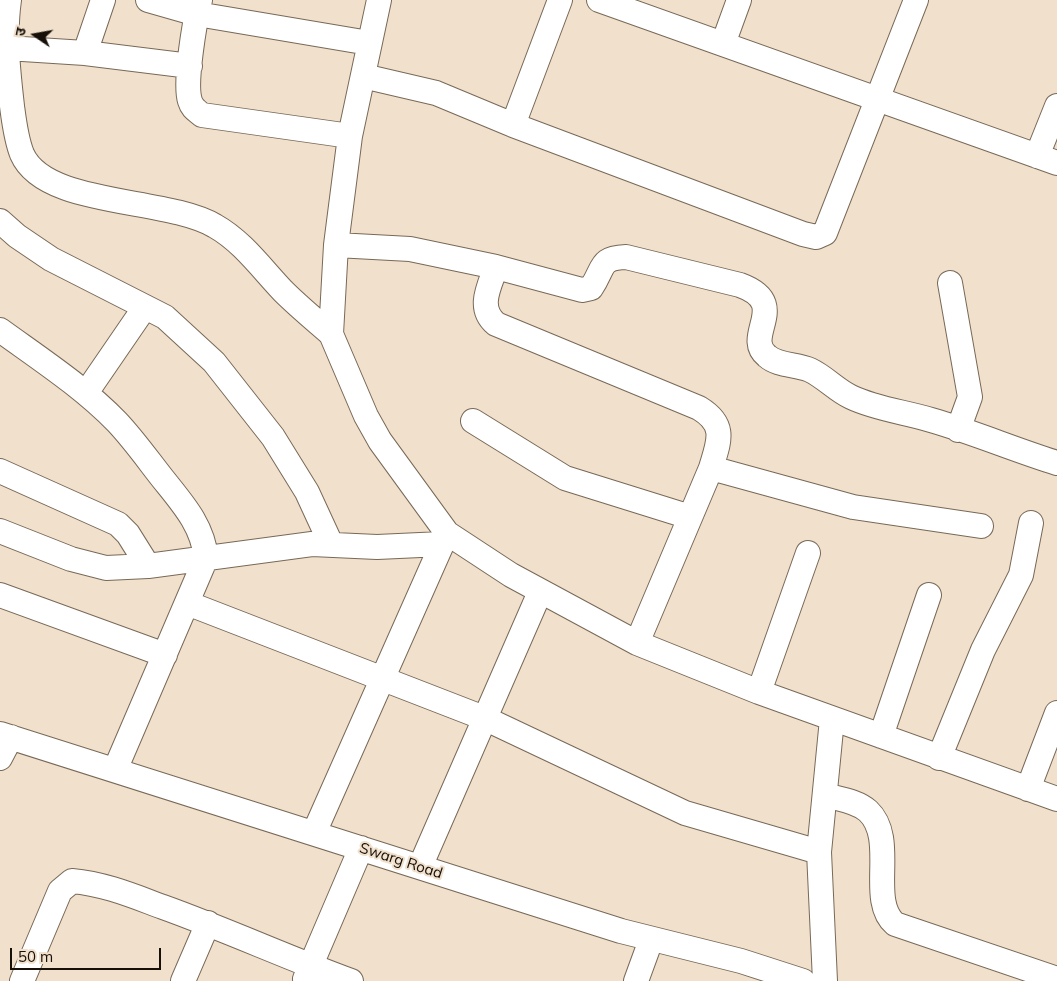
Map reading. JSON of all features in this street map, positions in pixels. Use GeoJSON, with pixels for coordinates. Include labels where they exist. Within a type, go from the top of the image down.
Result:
{"type":"FeatureCollection","features":[{"type":"Feature","properties":{"kind":"street"},"geometry":{"type":"LineString","coordinates":[[10,0],[7,48],[17,134],[23,154],[40,176],[69,190],[170,209],[195,216],[231,237],[297,304],[331,334],[366,416],[444,538],[540,592],[637,643],[832,719],[1057,799]]}},
{"type":"Feature","properties":{"kind":"street"},"geometry":{"type":"LineString","coordinates":[[85,53],[103,0]]}},
{"type":"Feature","properties":{"kind":"street"},"geometry":{"type":"LineString","coordinates":[[148,0],[198,7],[369,43]]}},
{"type":"Feature","properties":{"kind":"street"},"geometry":{"type":"LineString","coordinates":[[331,334],[336,245],[350,136],[379,0]]}},
{"type":"Feature","properties":{"kind":"street"},"geometry":{"type":"LineString","coordinates":[[513,125],[560,0]]}},
{"type":"Feature","properties":{"kind":"street"},"geometry":{"type":"LineString","coordinates":[[599,0],[1047,159],[1057,106]]}},
{"type":"Feature","properties":{"kind":"street"},"geometry":{"type":"LineString","coordinates":[[723,44],[739,0]]}},
{"type":"Feature","properties":{"kind":"street"},"geometry":{"type":"LineString","coordinates":[[363,76],[436,93],[513,125],[803,234],[816,237],[825,232],[916,0]]}},
{"type":"Feature","properties":{"kind":"street"},"geometry":{"type":"LineString","coordinates":[[198,7],[190,66],[189,99],[194,109],[202,114],[350,136]]}},
{"type":"Feature","properties":{"kind":"street"},"geometry":{"type":"LineString","coordinates":[[7,48],[85,53],[190,66]]}},
{"type":"Feature","properties":{"kind":"street"},"geometry":{"type":"LineString","coordinates":[[0,222],[17,236],[51,258],[165,317],[214,362],[248,403],[297,475],[317,510],[331,544]]}},
{"type":"Feature","properties":{"kind":"street"},"geometry":{"type":"LineString","coordinates":[[336,245],[410,249],[496,267],[582,290],[591,288],[605,261],[626,257],[740,285],[755,291],[763,299],[765,309],[760,340],[762,351],[767,357],[807,369],[821,376],[849,397],[933,420],[1057,463]]}},
{"type":"Feature","properties":{"kind":"street"},"geometry":{"type":"LineString","coordinates":[[496,267],[486,296],[485,307],[488,317],[496,324],[700,408],[712,416],[718,424],[719,436],[710,468],[637,643]]}},
{"type":"Feature","properties":{"kind":"street"},"geometry":{"type":"LineString","coordinates":[[950,283],[970,397],[958,430]]}},
{"type":"Feature","properties":{"kind":"street"},"geometry":{"type":"LineString","coordinates":[[86,393],[146,307]]}},
{"type":"Feature","properties":{"kind":"street"},"geometry":{"type":"LineString","coordinates":[[0,330],[86,393],[128,433],[179,498],[198,526],[204,543],[206,558],[115,770]]}},
{"type":"Feature","properties":{"kind":"street"},"geometry":{"type":"LineString","coordinates":[[473,421],[565,478],[690,517]]}},
{"type":"Feature","properties":{"kind":"street"},"geometry":{"type":"LineString","coordinates":[[710,468],[853,507],[981,526]]}},
{"type":"Feature","properties":{"kind":"street"},"geometry":{"type":"LineString","coordinates":[[0,470],[118,524],[128,534],[148,566]]}},
{"type":"Feature","properties":{"kind":"street"},"geometry":{"type":"LineString","coordinates":[[939,758],[983,650],[1020,576],[1031,523]]}},
{"type":"Feature","properties":{"kind":"street"},"geometry":{"type":"LineString","coordinates":[[0,531],[88,565],[106,568],[148,566],[331,544],[384,547],[444,538]]}},
{"type":"Feature","properties":{"kind":"street"},"geometry":{"type":"LineString","coordinates":[[314,834],[444,538]]}},
{"type":"Feature","properties":{"kind":"street"},"geometry":{"type":"LineString","coordinates":[[760,692],[808,552]]}},
{"type":"Feature","properties":{"kind":"street"},"geometry":{"type":"LineString","coordinates":[[420,867],[540,592]]}},
{"type":"Feature","properties":{"kind":"street"},"geometry":{"type":"LineString","coordinates":[[881,736],[930,595]]}},
{"type":"Feature","properties":{"kind":"street"},"geometry":{"type":"LineString","coordinates":[[0,596],[165,655]]}},
{"type":"Feature","properties":{"kind":"street"},"geometry":{"type":"LineString","coordinates":[[187,603],[484,718],[684,813],[819,852]]}},
{"type":"Feature","properties":{"kind":"street"},"geometry":{"type":"LineString","coordinates":[[1028,789],[1057,713]]}},
{"type":"Feature","properties":{"kind":"street"},"geometry":{"type":"LineString","coordinates":[[825,981],[819,852],[832,719]]}},
{"type":"Feature","properties":{"kind":"street"},"geometry":{"type":"LineString","coordinates":[[0,758],[5,735]]}},
{"type":"Feature","properties":{"kind":"street","name":"Swarg Road"},"geometry":{"type":"LineString","coordinates":[[5,735],[651,940],[740,971],[803,981]]}},
{"type":"Feature","properties":{"kind":"street"},"geometry":{"type":"LineString","coordinates":[[825,795],[856,804],[868,811],[873,818],[881,842],[884,912],[895,924],[1056,978]]}},
{"type":"Feature","properties":{"kind":"street"},"geometry":{"type":"LineString","coordinates":[[307,974],[361,848]]}},
{"type":"Feature","properties":{"kind":"street"},"geometry":{"type":"LineString","coordinates":[[22,981],[60,891],[72,881],[94,883],[115,889],[208,923],[307,974],[351,981]]}},
{"type":"Feature","properties":{"kind":"street"},"geometry":{"type":"LineString","coordinates":[[183,981],[208,923]]}},
{"type":"Feature","properties":{"kind":"street"},"geometry":{"type":"LineString","coordinates":[[636,981],[651,940]]}}]}
